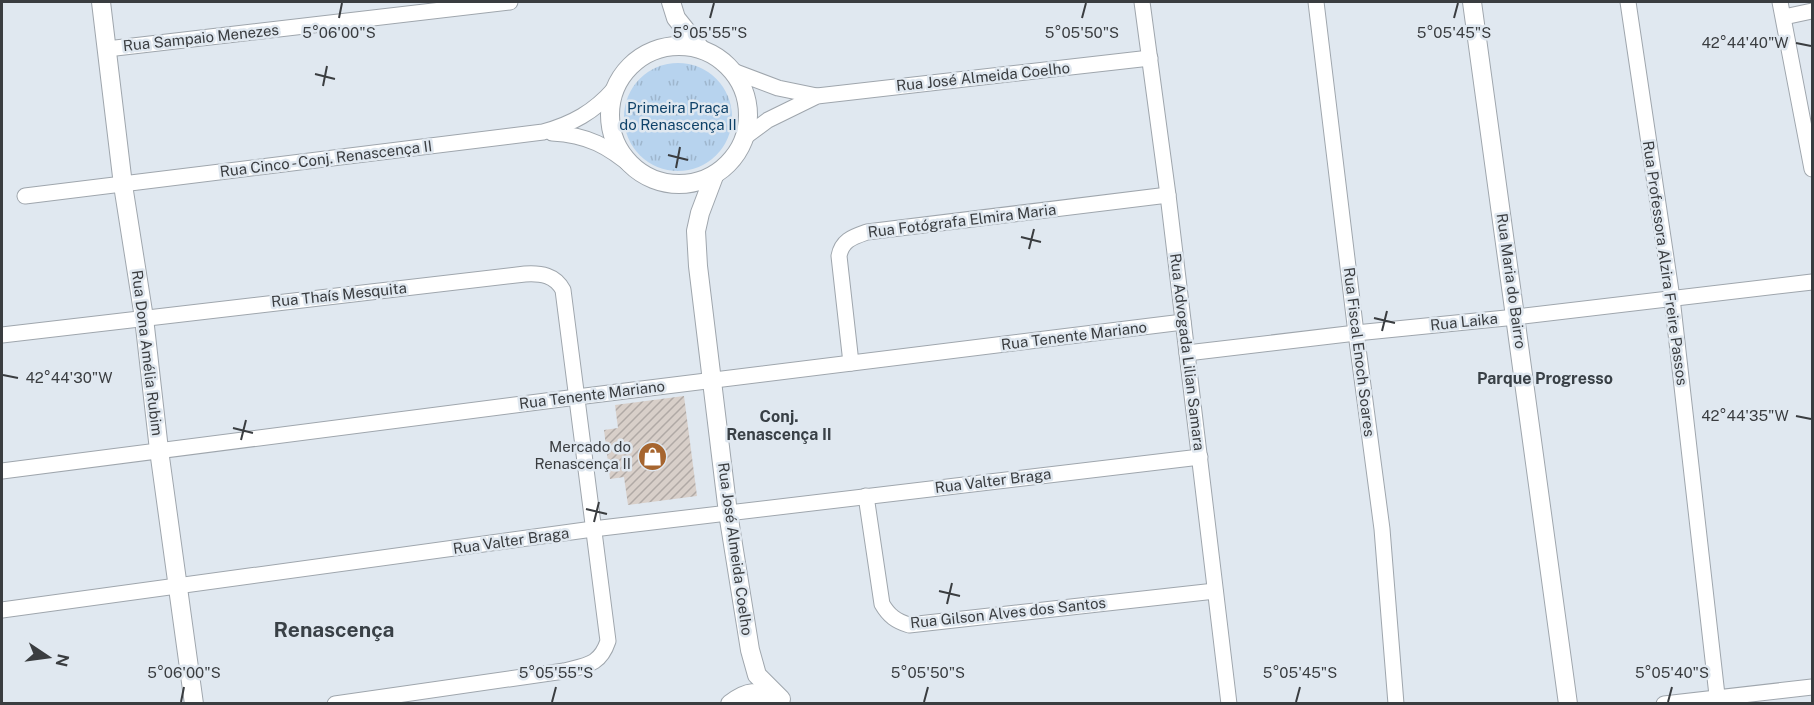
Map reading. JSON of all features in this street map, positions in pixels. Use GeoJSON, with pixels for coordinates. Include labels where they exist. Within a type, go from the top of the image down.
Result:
{"type":"FeatureCollection","features":[{"type":"Feature","properties":{"kind":"street","name":"Rua Dona Amélia Rubim"},"geometry":{"type":"LineString","coordinates":[[101,2],[123,185],[144,318],[159,450],[194,704]]}},
{"type":"Feature","properties":{"kind":"street","name":"Rua Sampaio Menezes"},"geometry":{"type":"LineString","coordinates":[[107,49],[510,2]]}},
{"type":"Feature","properties":{"kind":"street"},"geometry":{"type":"LineString","coordinates":[[671,2],[676,18],[700,48]]}},
{"type":"Feature","properties":{"kind":"street","name":"Rua Advogada Lilian Samara"},"geometry":{"type":"LineString","coordinates":[[1142,2],[1229,704]]}},
{"type":"Feature","properties":{"kind":"street","name":"Rua Fiscal Enoch Soares"},"geometry":{"type":"LineString","coordinates":[[1316,2],[1356,333],[1383,529],[1396,704]]}},
{"type":"Feature","properties":{"kind":"street","name":"Rua Maria do Bairro"},"geometry":{"type":"LineString","coordinates":[[1472,2],[1568,704]]}},
{"type":"Feature","properties":{"kind":"street","name":"Rua Professora Alzira Freire Passos"},"geometry":{"type":"LineString","coordinates":[[1628,2],[1672,298],[1718,700]]}},
{"type":"Feature","properties":{"kind":"street"},"geometry":{"type":"LineString","coordinates":[[1780,2],[1812,169]]}},
{"type":"Feature","properties":{"kind":"street"},"geometry":{"type":"LineString","coordinates":[[1784,17],[1812,11]]}},
{"type":"Feature","properties":{"kind":"street"},"geometry":{"type":"LineString","coordinates":[[543,132],[566,134],[599,143],[614,151],[635,169],[651,179],[668,184],[687,184],[714,176],[736,155],[749,122],[745,90],[721,58],[700,48],[673,45],[655,49],[638,59],[624,72],[614,89],[610,111],[612,133],[620,153],[635,169]]}},
{"type":"Feature","properties":{"kind":"street","name":"Rua José Almeida Coelho"},"geometry":{"type":"LineString","coordinates":[[817,96],[1150,58]]}},
{"type":"Feature","properties":{"kind":"street"},"geometry":{"type":"LineString","coordinates":[[733,71],[778,88],[817,96]]}},
{"type":"Feature","properties":{"kind":"street","name":"Rua Cinco - Conj. Renascença II"},"geometry":{"type":"LineString","coordinates":[[25,196],[543,132],[580,119],[604,101],[614,89]]}},
{"type":"Feature","properties":{"kind":"street"},"geometry":{"type":"LineString","coordinates":[[745,137],[777,115],[817,96]]}},
{"type":"Feature","properties":{"kind":"street","name":"Rua José Almeida Coelho"},"geometry":{"type":"LineString","coordinates":[[714,176],[696,231],[698,266],[728,513],[750,650],[757,675],[783,701]]}},
{"type":"Feature","properties":{"kind":"street","name":"Rua Fotógrafa Elmira Maria"},"geometry":{"type":"LineString","coordinates":[[850,363],[839,256],[849,238],[867,232],[1167,195]]}},
{"type":"Feature","properties":{"kind":"street","name":"Rua Thaís Mesquita"},"geometry":{"type":"LineString","coordinates":[[2,335],[525,274],[542,274],[556,280],[563,290],[577,397],[608,641],[604,653],[590,665],[564,671],[335,704]]}},
{"type":"Feature","properties":{"kind":"street","name":"Rua Laika"},"geometry":{"type":"LineString","coordinates":[[1187,353],[1812,282]]}},
{"type":"Feature","properties":{"kind":"street","name":"Rua Tenente Mariano"},"geometry":{"type":"LineString","coordinates":[[2,471],[1183,322]]}},
{"type":"Feature","properties":{"kind":"street","name":"Rua Valter Braga"},"geometry":{"type":"LineString","coordinates":[[2,610],[593,529],[1200,458]]}},
{"type":"Feature","properties":{"kind":"street","name":"Rua Gilson Alves dos Santos"},"geometry":{"type":"LineString","coordinates":[[866,496],[882,604],[893,619],[909,625],[1215,591]]}},
{"type":"Feature","properties":{"kind":"street"},"geometry":{"type":"LineString","coordinates":[[1664,704],[1718,700],[1812,687]]}},
{"type":"Feature","properties":{"kind":"street"},"geometry":{"type":"LineString","coordinates":[[730,704],[743,694],[758,693],[783,701]]}},
{"type":"Feature","properties":{"kind":"green space","name":"Primeira Praça do Renascença II"},"geometry":{"type":"Polygon","coordinates":[[[678,63],[699,67],[716,79],[728,96],[732,117],[728,138],[716,155],[699,167],[678,171],[657,167],[640,155],[628,138],[624,117],[628,96],[640,79],[657,67],[678,63]]]}},
{"type":"Feature","properties":{"kind":"building","name":"Mercado do Renascença II"},"geometry":{"type":"Polygon","coordinates":[[[684,396],[697,496],[628,505],[624,477],[610,479],[604,430],[618,428],[615,405],[684,396]]]}},
{"type":"Feature","properties":{"kind":"place","name":"Mercado do Renascença II"},"geometry":{"type":"Point","coordinates":[652,456]}},
{"type":"Feature","properties":{"kind":"district","name":"Parque Progresso"},"geometry":{"type":"Point","coordinates":[1545,378]}},
{"type":"Feature","properties":{"kind":"district","name":"Conj. Renascença II"},"geometry":{"type":"Point","coordinates":[779,425]}},
{"type":"Feature","properties":{"kind":"district","name":"Renascença"},"geometry":{"type":"Point","coordinates":[334,630]}}]}
